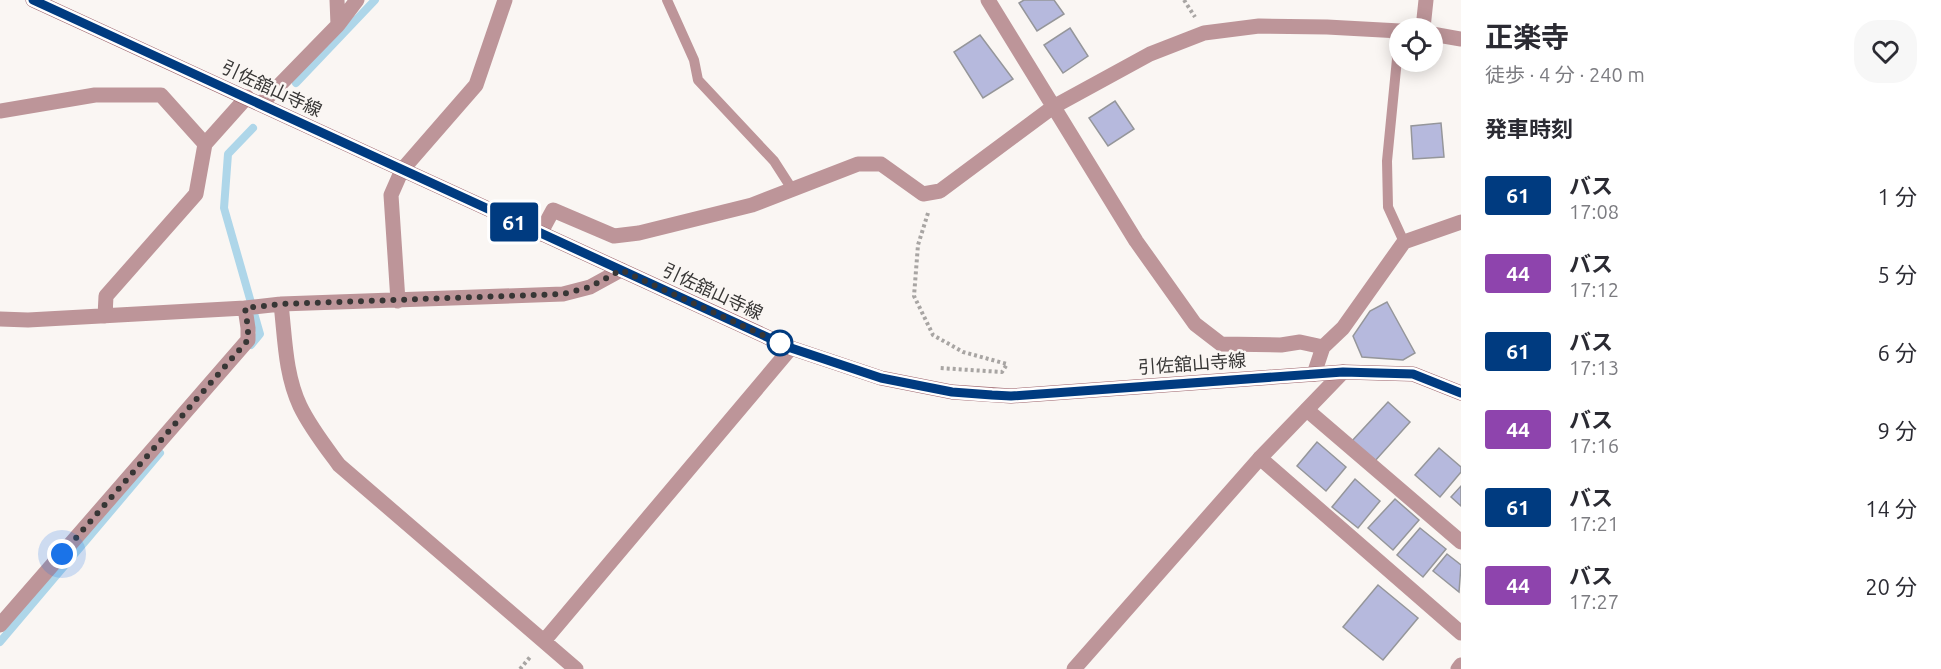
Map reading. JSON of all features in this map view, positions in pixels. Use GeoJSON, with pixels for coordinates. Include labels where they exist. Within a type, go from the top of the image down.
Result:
{"type":"FeatureCollection","features":[{"type":"Feature","properties":{"kind":"main road","name":"引佐舘山寺線"},"geometry":{"type":"LineString","coordinates":[[33,0],[791,348],[881,378],[952,392],[1011,396],[1343,372],[1413,374],[1461,393]]}},
{"type":"Feature","properties":{"kind":"street"},"geometry":{"type":"LineString","coordinates":[[337,0],[338,26]]}},
{"type":"Feature","properties":{"kind":"street"},"geometry":{"type":"LineString","coordinates":[[261,104],[338,26],[357,0]]}},
{"type":"Feature","properties":{"kind":"street"},"geometry":{"type":"LineString","coordinates":[[398,301],[391,195],[402,170],[476,85],[505,0]]}},
{"type":"Feature","properties":{"kind":"street"},"geometry":{"type":"LineString","coordinates":[[988,0],[1136,241],[1195,324],[1221,344],[1281,345],[1300,342],[1323,347]]}},
{"type":"Feature","properties":{"kind":"street"},"geometry":{"type":"LineString","coordinates":[[1424,18],[1426,0]]}},
{"type":"Feature","properties":{"kind":"street"},"geometry":{"type":"LineString","coordinates":[[540,234],[553,210],[614,236],[639,233],[752,205],[858,164],[881,164],[923,194],[940,192],[1053,107],[1150,54],[1204,33],[1259,26],[1389,30]]}},
{"type":"Feature","properties":{"kind":"street"},"geometry":{"type":"LineString","coordinates":[[1443,36],[1461,39]]}},
{"type":"Feature","properties":{"kind":"street"},"geometry":{"type":"LineString","coordinates":[[0,111],[95,95],[161,95],[205,144]]}},
{"type":"Feature","properties":{"kind":"street"},"geometry":{"type":"LineString","coordinates":[[105,316],[106,296],[196,194],[205,144],[246,97]]}},
{"type":"Feature","properties":{"kind":"street"},"geometry":{"type":"LineString","coordinates":[[1314,374],[1323,347],[1343,328],[1404,242],[1461,222]]}},
{"type":"Feature","properties":{"kind":"street"},"geometry":{"type":"LineString","coordinates":[[0,319],[105,316],[281,304],[563,294],[590,287],[621,270]]}},
{"type":"Feature","properties":{"kind":"street"},"geometry":{"type":"LineString","coordinates":[[281,304],[288,368],[299,404],[315,433],[339,465],[576,669]]}},
{"type":"Feature","properties":{"kind":"street"},"geometry":{"type":"LineString","coordinates":[[0,625],[248,340],[245,308]]}},
{"type":"Feature","properties":{"kind":"street"},"geometry":{"type":"LineString","coordinates":[[544,641],[791,348]]}},
{"type":"Feature","properties":{"kind":"street"},"geometry":{"type":"LineString","coordinates":[[1074,669],[1260,458],[1343,372]]}},
{"type":"Feature","properties":{"kind":"street"},"geometry":{"type":"LineString","coordinates":[[1307,410],[1461,542]]}},
{"type":"Feature","properties":{"kind":"street"},"geometry":{"type":"LineString","coordinates":[[1260,458],[1461,633]]}},
{"type":"Feature","properties":{"kind":"street"},"geometry":{"type":"LineString","coordinates":[[1458,669],[1461,665]]}},
{"type":"Feature","properties":{"kind":"lane"},"geometry":{"type":"LineString","coordinates":[[667,0],[694,60],[698,80],[774,161],[792,189]]}},
{"type":"Feature","properties":{"kind":"lane"},"geometry":{"type":"LineString","coordinates":[[1396,72],[1387,161],[1388,207],[1404,242]]}},
{"type":"Feature","properties":{"kind":"path"},"geometry":{"type":"LineString","coordinates":[[910,384],[936,367],[1002,372],[1007,364],[963,352],[933,335],[914,296],[918,245],[935,192]]}},
{"type":"Feature","properties":{"kind":"building"},"geometry":{"type":"Polygon","coordinates":[[[1024,0],[1054,0],[1064,14],[1037,31],[1019,3],[1024,0]]]}},
{"type":"Feature","properties":{"kind":"building"},"geometry":{"type":"Polygon","coordinates":[[[1070,28],[1088,56],[1063,73],[1044,45],[1070,28]]]}},
{"type":"Feature","properties":{"kind":"building"},"geometry":{"type":"Polygon","coordinates":[[[980,35],[1013,79],[983,98],[954,52],[980,35]]]}},
{"type":"Feature","properties":{"kind":"building"},"geometry":{"type":"Polygon","coordinates":[[[1115,101],[1134,129],[1108,146],[1089,118],[1115,101]]]}},
{"type":"Feature","properties":{"kind":"building"},"geometry":{"type":"Polygon","coordinates":[[[1441,123],[1444,157],[1413,159],[1411,126],[1441,123]]]}},
{"type":"Feature","properties":{"kind":"building"},"geometry":{"type":"Polygon","coordinates":[[[1387,302],[1415,353],[1403,360],[1362,357],[1353,336],[1370,311],[1387,302]]]}},
{"type":"Feature","properties":{"kind":"building"},"geometry":{"type":"Polygon","coordinates":[[[1388,402],[1410,422],[1374,462],[1351,442],[1388,402]]]}},
{"type":"Feature","properties":{"kind":"building"},"geometry":{"type":"Polygon","coordinates":[[[1317,442],[1346,467],[1326,491],[1297,466],[1317,442]]]}},
{"type":"Feature","properties":{"kind":"building"},"geometry":{"type":"Polygon","coordinates":[[[1439,448],[1461,467],[1461,472],[1440,497],[1415,475],[1439,448]]]}},
{"type":"Feature","properties":{"kind":"building"},"geometry":{"type":"Polygon","coordinates":[[[1355,479],[1380,501],[1358,528],[1332,507],[1355,479]]]}},
{"type":"Feature","properties":{"kind":"building"},"geometry":{"type":"Polygon","coordinates":[[[1461,486],[1461,506],[1451,497],[1461,486]]]}},
{"type":"Feature","properties":{"kind":"building"},"geometry":{"type":"Polygon","coordinates":[[[1395,499],[1419,520],[1393,550],[1368,528],[1395,499]]]}},
{"type":"Feature","properties":{"kind":"building"},"geometry":{"type":"Polygon","coordinates":[[[1420,528],[1446,549],[1423,577],[1397,555],[1420,528]]]}},
{"type":"Feature","properties":{"kind":"building"},"geometry":{"type":"Polygon","coordinates":[[[1447,554],[1461,565],[1459,592],[1433,571],[1447,554]]]}},
{"type":"Feature","properties":{"kind":"building"},"geometry":{"type":"Polygon","coordinates":[[[1378,585],[1418,618],[1383,660],[1343,627],[1378,585]]]}},
{"type":"Feature","properties":{"kind":"waterway"},"geometry":{"type":"LineString","coordinates":[[296,83],[375,0]]}},
{"type":"Feature","properties":{"kind":"waterway"},"geometry":{"type":"LineString","coordinates":[[251,345],[260,334],[224,208],[228,154],[253,128]]}},
{"type":"Feature","properties":{"kind":"waterway"},"geometry":{"type":"LineString","coordinates":[[0,642],[160,453]]}},
{"type":"Feature","properties":{"kind":"bus line","name":"61"},"geometry":{"type":"LineString","coordinates":[[33,0],[791,348],[881,378],[952,392],[1011,396],[1343,372],[1413,374],[1461,393]]}},
{"type":"Feature","properties":{"kind":"route"},"geometry":{"type":"LineString","coordinates":[[62,554],[248,340],[245,308],[281,304],[563,294],[590,287],[621,270],[780,343]]}}]}
